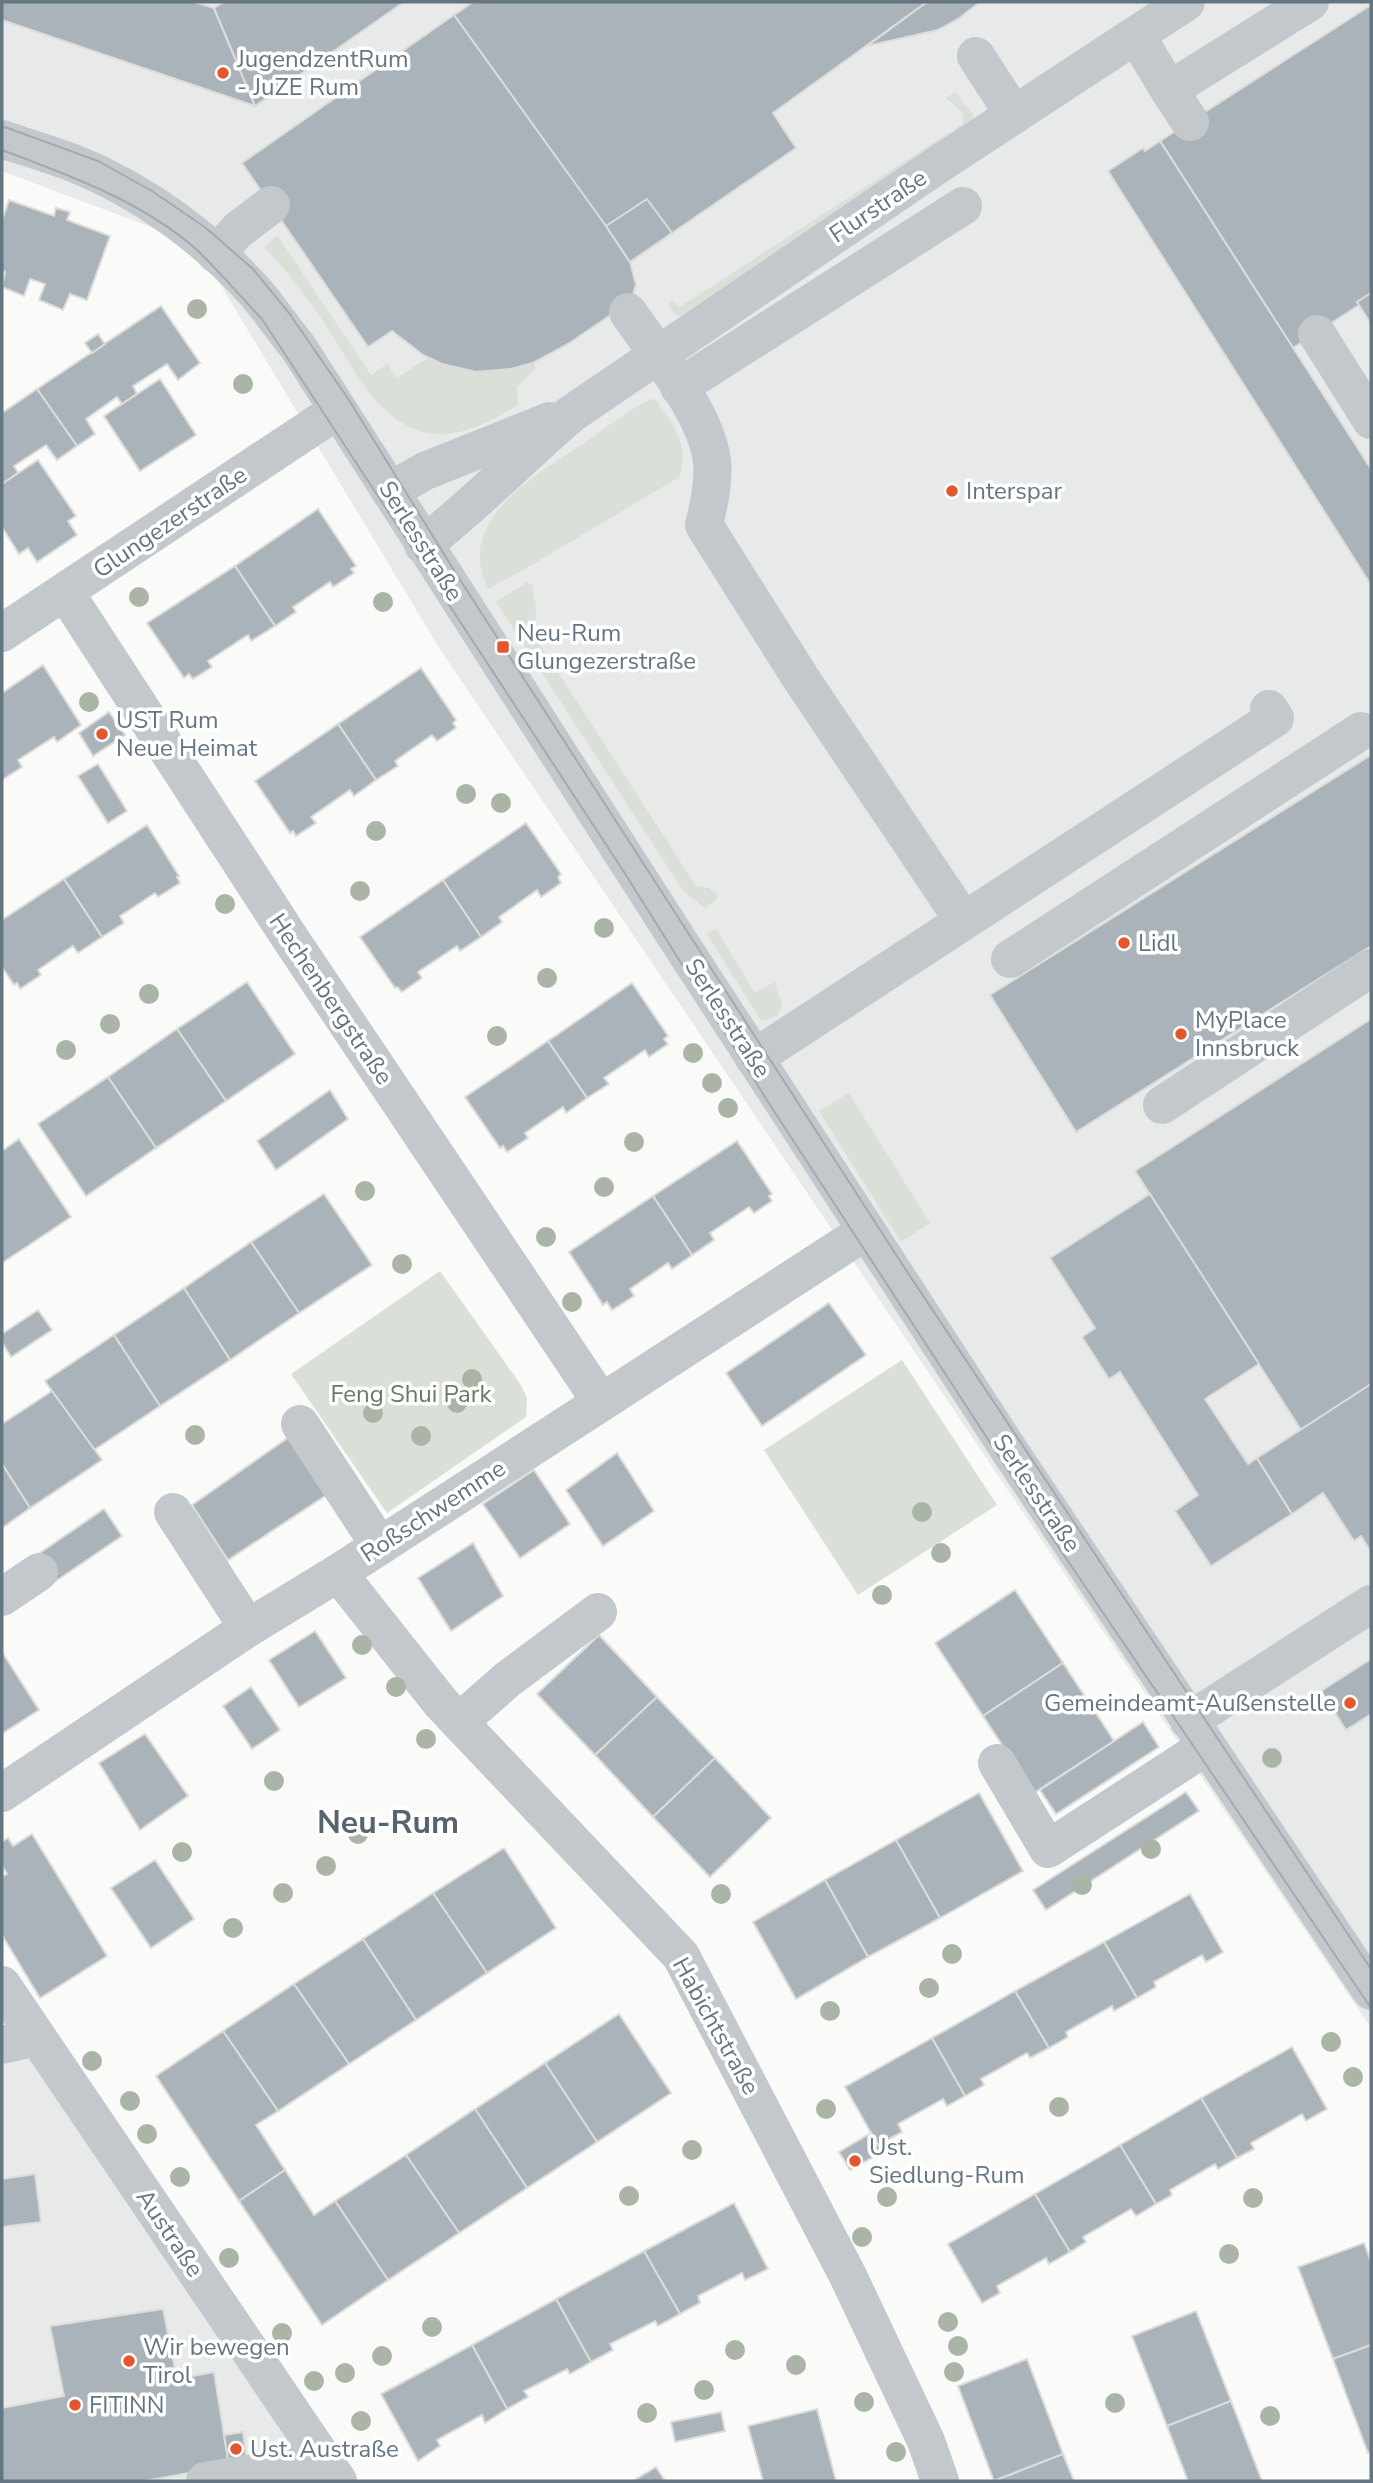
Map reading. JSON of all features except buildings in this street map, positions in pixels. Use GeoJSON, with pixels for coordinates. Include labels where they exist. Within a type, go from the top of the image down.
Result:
{"type":"FeatureCollection","features":[{"type":"Feature","properties":{"kind":"street","name":"Flurstraße"},"geometry":{"type":"LineString","coordinates":[[423,545],[457,519],[529,449],[571,414],[1186,2]]}},
{"type":"Feature","properties":{"kind":"street"},"geometry":{"type":"LineString","coordinates":[[1170,90],[1310,2]]}},
{"type":"Feature","properties":{"kind":"street"},"geometry":{"type":"LineString","coordinates":[[1136,35],[1190,122]]}},
{"type":"Feature","properties":{"kind":"street"},"geometry":{"type":"LineString","coordinates":[[976,56],[1014,115]]}},
{"type":"Feature","properties":{"kind":"street","name":"Serlesstraße"},"geometry":{"type":"LineString","coordinates":[[2,139],[74,164],[114,183],[173,219],[216,254],[255,292],[298,347],[866,1231],[1371,1991]]}},
{"type":"Feature","properties":{"kind":"street"},"geometry":{"type":"LineString","coordinates":[[216,254],[238,230],[271,205]]}},
{"type":"Feature","properties":{"kind":"street"},"geometry":{"type":"LineString","coordinates":[[679,387],[963,206]]}},
{"type":"Feature","properties":{"kind":"street"},"geometry":{"type":"LineString","coordinates":[[628,312],[706,432],[712,462],[711,491],[704,525],[800,677],[963,920]]}},
{"type":"Feature","properties":{"kind":"street"},"geometry":{"type":"LineString","coordinates":[[1317,334],[1371,420]]}},
{"type":"Feature","properties":{"kind":"street","name":"Glungezerstraße"},"geometry":{"type":"LineString","coordinates":[[2,632],[338,410]]}},
{"type":"Feature","properties":{"kind":"street","name":"Flurstraße"},"geometry":{"type":"LineString","coordinates":[[390,491],[425,471],[571,414]]}},
{"type":"Feature","properties":{"kind":"street","name":"Hechenbergstraße"},"geometry":{"type":"LineString","coordinates":[[65,592],[292,941],[601,1402]]}},
{"type":"Feature","properties":{"kind":"street"},"geometry":{"type":"LineString","coordinates":[[754,1058],[1275,718],[1269,709]]}},
{"type":"Feature","properties":{"kind":"street"},"geometry":{"type":"LineString","coordinates":[[1010,959],[1361,731]]}},
{"type":"Feature","properties":{"kind":"street"},"geometry":{"type":"LineString","coordinates":[[1162,1105],[1371,968]]}},
{"type":"Feature","properties":{"kind":"street","name":"Roßschwemme"},"geometry":{"type":"LineString","coordinates":[[2,1793],[248,1628],[338,1573],[866,1231]]}},
{"type":"Feature","properties":{"kind":"street"},"geometry":{"type":"LineString","coordinates":[[300,1424],[380,1546]]}},
{"type":"Feature","properties":{"kind":"street"},"geometry":{"type":"LineString","coordinates":[[173,1512],[248,1628]]}},
{"type":"Feature","properties":{"kind":"street"},"geometry":{"type":"LineString","coordinates":[[2,1597],[39,1572]]}},
{"type":"Feature","properties":{"kind":"street","name":"Habichtstraße"},"geometry":{"type":"LineString","coordinates":[[338,1573],[441,1703],[681,1956],[848,2276],[926,2441],[940,2481]]}},
{"type":"Feature","properties":{"kind":"street"},"geometry":{"type":"LineString","coordinates":[[997,1763],[1048,1849],[1371,1604]]}},
{"type":"Feature","properties":{"kind":"street"},"geometry":{"type":"LineString","coordinates":[[459,1722],[508,1679],[598,1612]]}},
{"type":"Feature","properties":{"kind":"street","name":"Austraße"},"geometry":{"type":"LineString","coordinates":[[2,1985],[19,2041],[331,2471]]}},
{"type":"Feature","properties":{"kind":"street"},"geometry":{"type":"LineString","coordinates":[[205,2481],[331,2471]]}},
{"type":"Feature","properties":{"kind":"shaded area"},"geometry":{"type":"Polygon","coordinates":[[[2,2],[1371,2],[1371,2028],[438,646],[196,244],[2,171],[2,2]]]}},
{"type":"Feature","properties":{"kind":"shaded area"},"geometry":{"type":"Polygon","coordinates":[[[2,1985],[324,2461],[205,2481],[2,2481],[2,1985]]]}},
{"type":"Feature","properties":{"kind":"green space"},"geometry":{"type":"Polygon","coordinates":[[[955,92],[972,113],[974,120],[682,316],[675,315],[668,304],[673,300],[679,307],[683,305],[961,125],[964,120],[962,112],[946,98],[955,92]]]}},
{"type":"Feature","properties":{"kind":"green space"},"geometry":{"type":"Polygon","coordinates":[[[277,235],[371,375],[387,364],[397,378],[429,357],[455,367],[480,370],[506,369],[533,363],[536,368],[517,387],[518,405],[487,422],[452,433],[428,433],[394,418],[368,391],[313,306],[264,247],[277,235]]]}},
{"type":"Feature","properties":{"kind":"green space"},"geometry":{"type":"Polygon","coordinates":[[[651,399],[656,400],[678,436],[683,455],[679,477],[488,589],[480,562],[480,552],[492,518],[536,475],[651,399]]]}},
{"type":"Feature","properties":{"kind":"green space"},"geometry":{"type":"Polygon","coordinates":[[[527,582],[532,585],[536,609],[534,635],[696,886],[709,888],[717,895],[717,899],[705,908],[684,892],[496,602],[527,582]]]}},
{"type":"Feature","properties":{"kind":"green space"},"geometry":{"type":"Polygon","coordinates":[[[716,929],[755,993],[775,982],[782,1006],[778,1015],[766,1020],[760,1019],[707,934],[716,929]]]}},
{"type":"Feature","properties":{"kind":"green space"},"geometry":{"type":"Polygon","coordinates":[[[849,1093],[930,1223],[901,1242],[819,1111],[849,1093]]]}},
{"type":"Feature","properties":{"kind":"green space","name":"Feng Shui Park"},"geometry":{"type":"Polygon","coordinates":[[[440,1271],[521,1385],[527,1398],[526,1417],[387,1513],[291,1374],[440,1271]]]}},
{"type":"Feature","properties":{"kind":"green space"},"geometry":{"type":"Polygon","coordinates":[[[902,1360],[997,1505],[858,1595],[764,1450],[902,1360]]]}},
{"type":"Feature","properties":{"kind":"tram line"},"geometry":{"type":"LineString","coordinates":[[2,126],[98,161],[152,191],[206,228],[253,269],[289,313],[349,400],[455,572],[904,1267],[1371,1969]]}},
{"type":"Feature","properties":{"kind":"tram line"},"geometry":{"type":"LineString","coordinates":[[2,150],[104,191],[152,217],[196,249],[262,319],[624,872],[770,1105],[1053,1539],[1371,2008]]}},
{"type":"Feature","properties":{"kind":"place","name":"JugendzentRum - JuZE Rum"},"geometry":{"type":"Point","coordinates":[223,73]}},
{"type":"Feature","properties":{"kind":"place","name":"Interspar"},"geometry":{"type":"Point","coordinates":[952,491]}},
{"type":"Feature","properties":{"kind":"place","name":"Neu-Rum Glungezerstraße"},"geometry":{"type":"Point","coordinates":[503,647]}},
{"type":"Feature","properties":{"kind":"place","name":"UST Rum Neue Heimat"},"geometry":{"type":"Point","coordinates":[102,734]}},
{"type":"Feature","properties":{"kind":"place","name":"Lidl"},"geometry":{"type":"Point","coordinates":[1124,943]}},
{"type":"Feature","properties":{"kind":"place","name":"MyPlace Innsbruck"},"geometry":{"type":"Point","coordinates":[1181,1034]}},
{"type":"Feature","properties":{"kind":"place","name":"Gemeindeamt-Außenstelle"},"geometry":{"type":"Point","coordinates":[1350,1703]}},
{"type":"Feature","properties":{"kind":"place","name":"Ust. Siedlung-Rum"},"geometry":{"type":"Point","coordinates":[855,2161]}},
{"type":"Feature","properties":{"kind":"place","name":"Wir bewegen Tirol"},"geometry":{"type":"Point","coordinates":[129,2361]}},
{"type":"Feature","properties":{"kind":"place","name":"FITINN"},"geometry":{"type":"Point","coordinates":[75,2405]}},
{"type":"Feature","properties":{"kind":"place","name":"Ust. Austraße"},"geometry":{"type":"Point","coordinates":[236,2449]}},
{"type":"Feature","properties":{"kind":"district","name":"Neu-Rum"},"geometry":{"type":"Point","coordinates":[388,1822]}}]}
